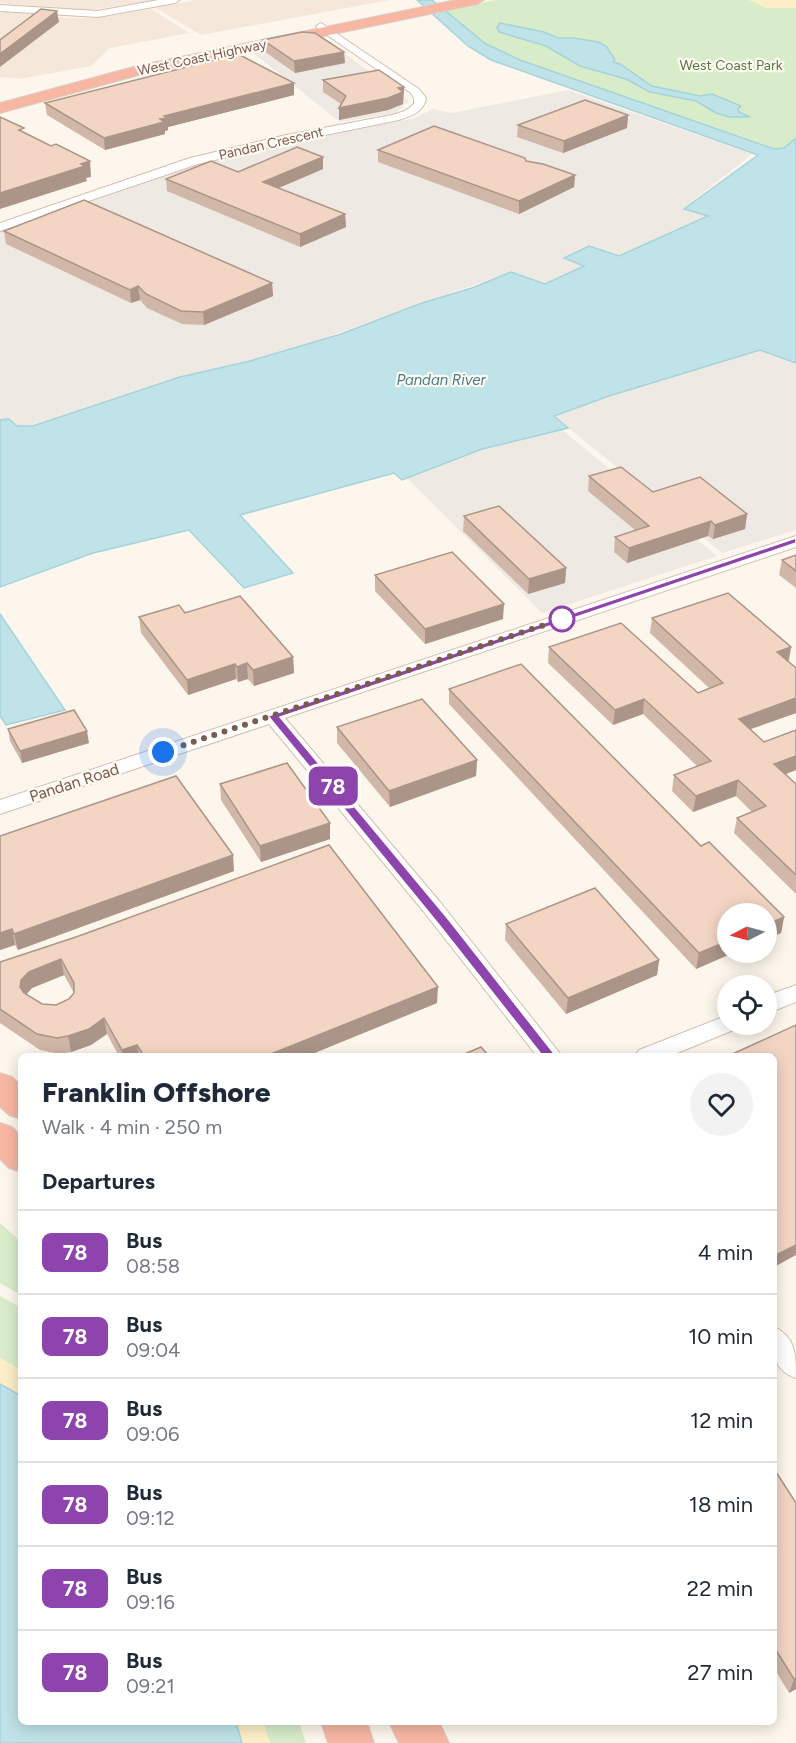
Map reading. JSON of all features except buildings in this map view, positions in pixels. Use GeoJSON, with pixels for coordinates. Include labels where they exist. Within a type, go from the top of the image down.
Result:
{"type":"FeatureCollection","features":[{"type":"Feature","properties":{"kind":"highway","name":"West Coast Highway"},"geometry":{"type":"LineString","coordinates":[[0,101],[105,71],[444,3],[477,0]]}},
{"type":"Feature","properties":{"kind":"highway","name":"West Coast Highway"},"geometry":{"type":"LineString","coordinates":[[0,108],[129,73],[324,28]]}},
{"type":"Feature","properties":{"kind":"highway"},"geometry":{"type":"LineString","coordinates":[[0,1086],[18,1103]]}},
{"type":"Feature","properties":{"kind":"highway"},"geometry":{"type":"LineString","coordinates":[[0,1137],[18,1155]]}},
{"type":"Feature","properties":{"kind":"highway"},"geometry":{"type":"LineString","coordinates":[[345,1725],[351,1743]]}},
{"type":"Feature","properties":{"kind":"highway"},"geometry":{"type":"LineString","coordinates":[[397,1725],[405,1743]]}},
{"type":"Feature","properties":{"kind":"highway"},"geometry":{"type":"LineString","coordinates":[[414,1725],[426,1743]]}},
{"type":"Feature","properties":{"kind":"street"},"geometry":{"type":"LineString","coordinates":[[0,7],[98,14],[175,0]]}},
{"type":"Feature","properties":{"kind":"street","name":"Pandan Crescent"},"geometry":{"type":"LineString","coordinates":[[0,227],[184,164],[274,141],[395,118],[419,105],[420,98],[415,91],[324,28]]}},
{"type":"Feature","properties":{"kind":"street","name":"Pandan Road"},"geometry":{"type":"LineString","coordinates":[[0,807],[796,541]]}},
{"type":"Feature","properties":{"kind":"street"},"geometry":{"type":"LineString","coordinates":[[273,716],[383,847],[548,1053]]}},
{"type":"Feature","properties":{"kind":"street"},"geometry":{"type":"LineString","coordinates":[[777,1001],[796,993]]}},
{"type":"Feature","properties":{"kind":"street"},"geometry":{"type":"LineString","coordinates":[[654,1053],[717,1027]]}},
{"type":"Feature","properties":{"kind":"street"},"geometry":{"type":"LineString","coordinates":[[777,1343],[796,1366]]}},
{"type":"Feature","properties":{"kind":"shaded area"},"geometry":{"type":"Polygon","coordinates":[[[0,0],[155,0],[85,11],[0,3],[0,0]]]}},
{"type":"Feature","properties":{"kind":"shaded area"},"geometry":{"type":"Polygon","coordinates":[[[195,0],[390,0],[201,35],[156,8],[195,0]]]}},
{"type":"Feature","properties":{"kind":"shaded area"},"geometry":{"type":"Polygon","coordinates":[[[151,9],[189,33],[110,48],[91,66],[19,79],[0,77],[0,10],[66,18],[97,18],[151,9]]]}},
{"type":"Feature","properties":{"kind":"shaded area"},"geometry":{"type":"Polygon","coordinates":[[[322,37],[409,101],[395,113],[340,122],[251,51],[322,37]]]}},
{"type":"Feature","properties":{"kind":"shaded area"},"geometry":{"type":"Polygon","coordinates":[[[568,90],[752,154],[684,208],[710,216],[619,256],[565,258],[585,266],[544,284],[511,272],[273,356],[33,426],[17,426],[9,419],[0,420],[0,232],[202,164],[415,118],[433,109],[452,113],[568,90]]]}},
{"type":"Feature","properties":{"kind":"shaded area"},"geometry":{"type":"Polygon","coordinates":[[[760,350],[796,363],[796,530],[722,553],[554,416],[609,396],[760,350]]]}},
{"type":"Feature","properties":{"kind":"shaded area"},"geometry":{"type":"Polygon","coordinates":[[[562,430],[717,556],[542,613],[407,478],[482,449],[562,430]]]}},
{"type":"Feature","properties":{"kind":"green space","name":"West Coast Park"},"geometry":{"type":"Polygon","coordinates":[[[495,0],[796,0],[796,138],[784,148],[775,149],[520,60],[486,44],[445,10],[495,0]]]}},
{"type":"Feature","properties":{"kind":"green space"},"geometry":{"type":"Polygon","coordinates":[[[0,1223],[18,1239],[18,1293],[0,1283],[0,1223]]]}},
{"type":"Feature","properties":{"kind":"green space"},"geometry":{"type":"Polygon","coordinates":[[[0,1296],[18,1306],[18,1368],[0,1358],[0,1296]]]}},
{"type":"Feature","properties":{"kind":"green space"},"geometry":{"type":"Polygon","coordinates":[[[264,1725],[300,1725],[306,1743],[270,1743],[264,1725]]]}},
{"type":"Feature","properties":{"kind":"sand"},"geometry":{"type":"Polygon","coordinates":[[[749,0],[796,0],[796,8],[766,8],[749,0]]]}},
{"type":"Feature","properties":{"kind":"sand"},"geometry":{"type":"Polygon","coordinates":[[[0,1358],[18,1368],[18,1394],[0,1384],[0,1358]]]}},
{"type":"Feature","properties":{"kind":"sand"},"geometry":{"type":"Polygon","coordinates":[[[237,1725],[264,1725],[270,1743],[242,1743],[237,1725]]]}},
{"type":"Feature","properties":{"kind":"water","name":"Pandan River"},"geometry":{"type":"Polygon","coordinates":[[[417,0],[432,0],[486,44],[520,60],[774,149],[784,148],[796,138],[796,363],[760,350],[609,396],[554,416],[568,428],[482,449],[402,480],[394,473],[240,515],[293,573],[244,588],[189,530],[93,553],[0,587],[0,420],[9,419],[17,426],[33,426],[180,377],[250,361],[341,334],[511,272],[545,284],[584,266],[564,258],[589,246],[619,256],[708,216],[684,209],[758,155],[491,60],[468,46],[417,0]]]}},
{"type":"Feature","properties":{"kind":"water"},"geometry":{"type":"Polygon","coordinates":[[[500,23],[544,32],[558,38],[598,42],[606,46],[615,60],[613,62],[620,64],[652,86],[700,96],[712,94],[741,106],[738,109],[739,112],[750,117],[729,117],[716,113],[696,101],[650,92],[626,79],[580,66],[546,46],[499,32],[497,27],[500,23]]]}},
{"type":"Feature","properties":{"kind":"water"},"geometry":{"type":"Polygon","coordinates":[[[0,614],[65,710],[6,725],[0,716],[0,614]]]}},
{"type":"Feature","properties":{"kind":"water"},"geometry":{"type":"Polygon","coordinates":[[[0,1384],[18,1394],[18,1725],[237,1725],[242,1743],[0,1743],[0,1384]]]}},
{"type":"Feature","properties":{"kind":"bus line","name":"78"},"geometry":{"type":"LineString","coordinates":[[548,1053],[376,838],[273,716],[796,541]]}},
{"type":"Feature","properties":{"kind":"route"},"geometry":{"type":"LineString","coordinates":[[163,752],[562,619]]}}]}
